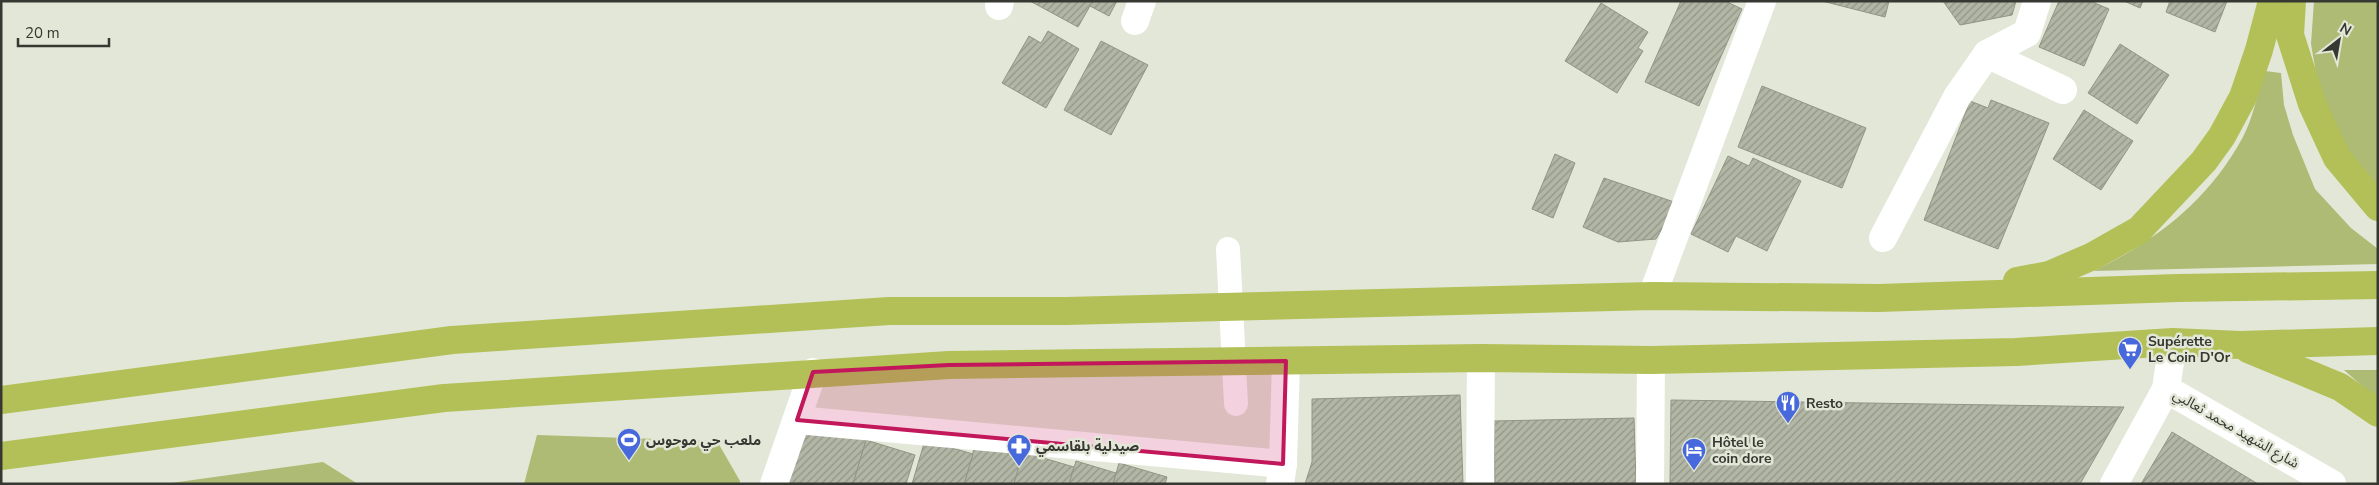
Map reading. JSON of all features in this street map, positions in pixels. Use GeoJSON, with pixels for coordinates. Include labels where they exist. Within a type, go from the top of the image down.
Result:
{"type":"FeatureCollection","features":[{"type":"Feature","properties":{"kind":"highway"},"geometry":{"type":"LineString","coordinates":[[1879,298],[1978,287],[2049,275],[2093,256],[2139,230],[2204,161],[2222,136],[2243,97],[2259,50],[2272,1]]}},
{"type":"Feature","properties":{"kind":"highway"},"geometry":{"type":"LineString","coordinates":[[2292,1],[2290,35],[2312,104],[2337,158],[2378,208]]}},
{"type":"Feature","properties":{"kind":"highway"},"geometry":{"type":"LineString","coordinates":[[1,400],[452,340],[861,313],[1066,311],[1652,296],[1879,298],[2178,288],[2378,285]]}},
{"type":"Feature","properties":{"kind":"highway"},"geometry":{"type":"LineString","coordinates":[[1,456],[444,398],[813,372],[949,365],[1481,358],[1652,360],[2016,352],[2173,342],[2240,345],[2378,341]]}},
{"type":"Feature","properties":{"kind":"highway"},"geometry":{"type":"LineString","coordinates":[[2240,345],[2340,387],[2378,413]]}},
{"type":"Feature","properties":{"kind":"street"},"geometry":{"type":"LineString","coordinates":[[1652,296],[1762,1]]}},
{"type":"Feature","properties":{"kind":"street"},"geometry":{"type":"LineString","coordinates":[[1883,238],[1957,97],[1987,54],[2027,33],[2038,1]]}},
{"type":"Feature","properties":{"kind":"street"},"geometry":{"type":"LineString","coordinates":[[1987,54],[2063,90]]}},
{"type":"Feature","properties":{"kind":"street"},"geometry":{"type":"LineString","coordinates":[[1228,249],[1236,404]]}},
{"type":"Feature","properties":{"kind":"street"},"geometry":{"type":"LineString","coordinates":[[2114,484],[2166,389],[2173,342]]}},
{"type":"Feature","properties":{"kind":"street"},"geometry":{"type":"LineString","coordinates":[[1480,484],[1481,358]]}},
{"type":"Feature","properties":{"kind":"street"},"geometry":{"type":"LineString","coordinates":[[797,420],[1281,474],[1286,360]]}},
{"type":"Feature","properties":{"kind":"street"},"geometry":{"type":"LineString","coordinates":[[1650,484],[1652,360]]}},
{"type":"Feature","properties":{"kind":"street"},"geometry":{"type":"LineString","coordinates":[[774,484],[813,372]]}},
{"type":"Feature","properties":{"kind":"street","name":"شارع الشهيد محمد ثعالبي"},"geometry":{"type":"LineString","coordinates":[[2166,389],[2332,484]]}},
{"type":"Feature","properties":{"kind":"highlighted area"},"geometry":{"type":"Polygon","coordinates":[[[1286,361],[1283,464],[797,420],[813,372],[949,365],[1286,361]]]}},
{"type":"Feature","properties":{"kind":"green space"},"geometry":{"type":"Polygon","coordinates":[[[2314,1],[2378,1],[2378,195],[2323,114],[2311,44],[2314,1]]]}},
{"type":"Feature","properties":{"kind":"green space"},"geometry":{"type":"Polygon","coordinates":[[[2265,71],[2281,73],[2284,105],[2293,135],[2315,189],[2351,228],[2378,249],[2378,264],[2094,271],[2139,246],[2160,231],[2197,199],[2214,180],[2229,160],[2247,130],[2265,71]]]}},
{"type":"Feature","properties":{"kind":"green space"},"geometry":{"type":"Polygon","coordinates":[[[2344,370],[2378,370],[2378,400],[2344,370]]]}},
{"type":"Feature","properties":{"kind":"green space","name":"ملعب حي موحوس"},"geometry":{"type":"Polygon","coordinates":[[[537,435],[717,441],[740,481],[739,484],[524,484],[537,435]]]}},
{"type":"Feature","properties":{"kind":"green space"},"geometry":{"type":"Polygon","coordinates":[[[323,462],[358,484],[164,484],[323,462]]]}},
{"type":"Feature","properties":{"kind":"building"},"geometry":{"type":"Polygon","coordinates":[[[1030,1],[1117,1],[1109,16],[1090,6],[1078,27],[1030,1]]]}},
{"type":"Feature","properties":{"kind":"building"},"geometry":{"type":"Polygon","coordinates":[[[1681,1],[1725,1],[1742,9],[1699,106],[1645,82],[1681,1]]]}},
{"type":"Feature","properties":{"kind":"building"},"geometry":{"type":"Polygon","coordinates":[[[1822,1],[1889,1],[1885,17],[1822,1]]]}},
{"type":"Feature","properties":{"kind":"building"},"geometry":{"type":"Polygon","coordinates":[[[1943,1],[2016,1],[2012,15],[1960,25],[1943,1]]]}},
{"type":"Feature","properties":{"kind":"building"},"geometry":{"type":"Polygon","coordinates":[[[2059,1],[2090,1],[2109,9],[2084,66],[2039,47],[2059,1]]]}},
{"type":"Feature","properties":{"kind":"building"},"geometry":{"type":"Polygon","coordinates":[[[2124,1],[2143,1],[2140,8],[2124,1]]]}},
{"type":"Feature","properties":{"kind":"building"},"geometry":{"type":"Polygon","coordinates":[[[2170,1],[2227,1],[2215,32],[2166,12],[2170,1]]]}},
{"type":"Feature","properties":{"kind":"building"},"geometry":{"type":"Polygon","coordinates":[[[1601,3],[1648,32],[1638,48],[1643,51],[1617,93],[1565,61],[1601,3]]]}},
{"type":"Feature","properties":{"kind":"building"},"geometry":{"type":"Polygon","coordinates":[[[1048,31],[1079,49],[1046,108],[1002,83],[1029,36],[1041,43],[1048,31]]]}},
{"type":"Feature","properties":{"kind":"building"},"geometry":{"type":"Polygon","coordinates":[[[1101,41],[1148,65],[1111,135],[1064,110],[1101,41]]]}},
{"type":"Feature","properties":{"kind":"building"},"geometry":{"type":"Polygon","coordinates":[[[2120,44],[2169,75],[2137,124],[2088,93],[2120,44]]]}},
{"type":"Feature","properties":{"kind":"building"},"geometry":{"type":"Polygon","coordinates":[[[1762,86],[1866,128],[1842,188],[1738,147],[1762,86]]]}},
{"type":"Feature","properties":{"kind":"building"},"geometry":{"type":"Polygon","coordinates":[[[1991,100],[2049,123],[1998,249],[1924,220],[1970,101],[1988,108],[1991,100]]]}},
{"type":"Feature","properties":{"kind":"building"},"geometry":{"type":"Polygon","coordinates":[[[2084,110],[2133,141],[2101,190],[2053,159],[2084,110]]]}},
{"type":"Feature","properties":{"kind":"building"},"geometry":{"type":"Polygon","coordinates":[[[1555,154],[1575,163],[1553,218],[1532,209],[1555,154]]]}},
{"type":"Feature","properties":{"kind":"building"},"geometry":{"type":"Polygon","coordinates":[[[1728,156],[1749,166],[1753,158],[1801,181],[1767,251],[1736,236],[1728,252],[1691,234],[1728,156]]]}},
{"type":"Feature","properties":{"kind":"building"},"geometry":{"type":"Polygon","coordinates":[[[1604,178],[1677,203],[1656,239],[1618,242],[1583,227],[1604,178]]]}},
{"type":"Feature","properties":{"kind":"building"},"geometry":{"type":"Polygon","coordinates":[[[1460,395],[1463,484],[1305,484],[1312,462],[1312,399],[1460,395]]]}},
{"type":"Feature","properties":{"kind":"building"},"geometry":{"type":"Polygon","coordinates":[[[1671,400],[2124,407],[2080,484],[1670,484],[1671,400]]]}},
{"type":"Feature","properties":{"kind":"building"},"geometry":{"type":"Polygon","coordinates":[[[1634,418],[1636,484],[1495,484],[1494,421],[1634,418]]]}},
{"type":"Feature","properties":{"kind":"building"},"geometry":{"type":"Polygon","coordinates":[[[807,423],[866,440],[853,484],[789,483],[807,423]]]}},
{"type":"Feature","properties":{"kind":"building"},"geometry":{"type":"Polygon","coordinates":[[[2172,432],[2258,484],[2141,484],[2172,432]]]}},
{"type":"Feature","properties":{"kind":"building"},"geometry":{"type":"Polygon","coordinates":[[[977,438],[1023,452],[1014,484],[964,484],[977,438]]]}},
{"type":"Feature","properties":{"kind":"building"},"geometry":{"type":"Polygon","coordinates":[[[866,440],[915,455],[906,484],[853,484],[866,440]]]}},
{"type":"Feature","properties":{"kind":"building"},"geometry":{"type":"Polygon","coordinates":[[[925,440],[973,454],[964,484],[912,484],[925,440]]]}},
{"type":"Feature","properties":{"kind":"building"},"geometry":{"type":"Polygon","coordinates":[[[1023,452],[1074,467],[1069,484],[1014,484],[1023,452]]]}},
{"type":"Feature","properties":{"kind":"building"},"geometry":{"type":"Polygon","coordinates":[[[1076,461],[1116,473],[1113,484],[1069,484],[1076,461]]]}},
{"type":"Feature","properties":{"kind":"building"},"geometry":{"type":"Polygon","coordinates":[[[1119,463],[1167,477],[1165,484],[1113,484],[1119,463]]]}},
{"type":"Feature","properties":{"kind":"place","name":"Supérette Le Coin D'Or"},"geometry":{"type":"Point","coordinates":[2130,370]}},
{"type":"Feature","properties":{"kind":"place","name":"Resto"},"geometry":{"type":"Point","coordinates":[1788,424]}},
{"type":"Feature","properties":{"kind":"place","name":"ملعب حي موحوس"},"geometry":{"type":"Point","coordinates":[629,461]}},
{"type":"Feature","properties":{"kind":"place","name":"صيدلية بلقاسمي"},"geometry":{"type":"Point","coordinates":[1019,467]}},
{"type":"Feature","properties":{"kind":"place","name":"Hôtel le coin dore"},"geometry":{"type":"Point","coordinates":[1694,471]}}]}
